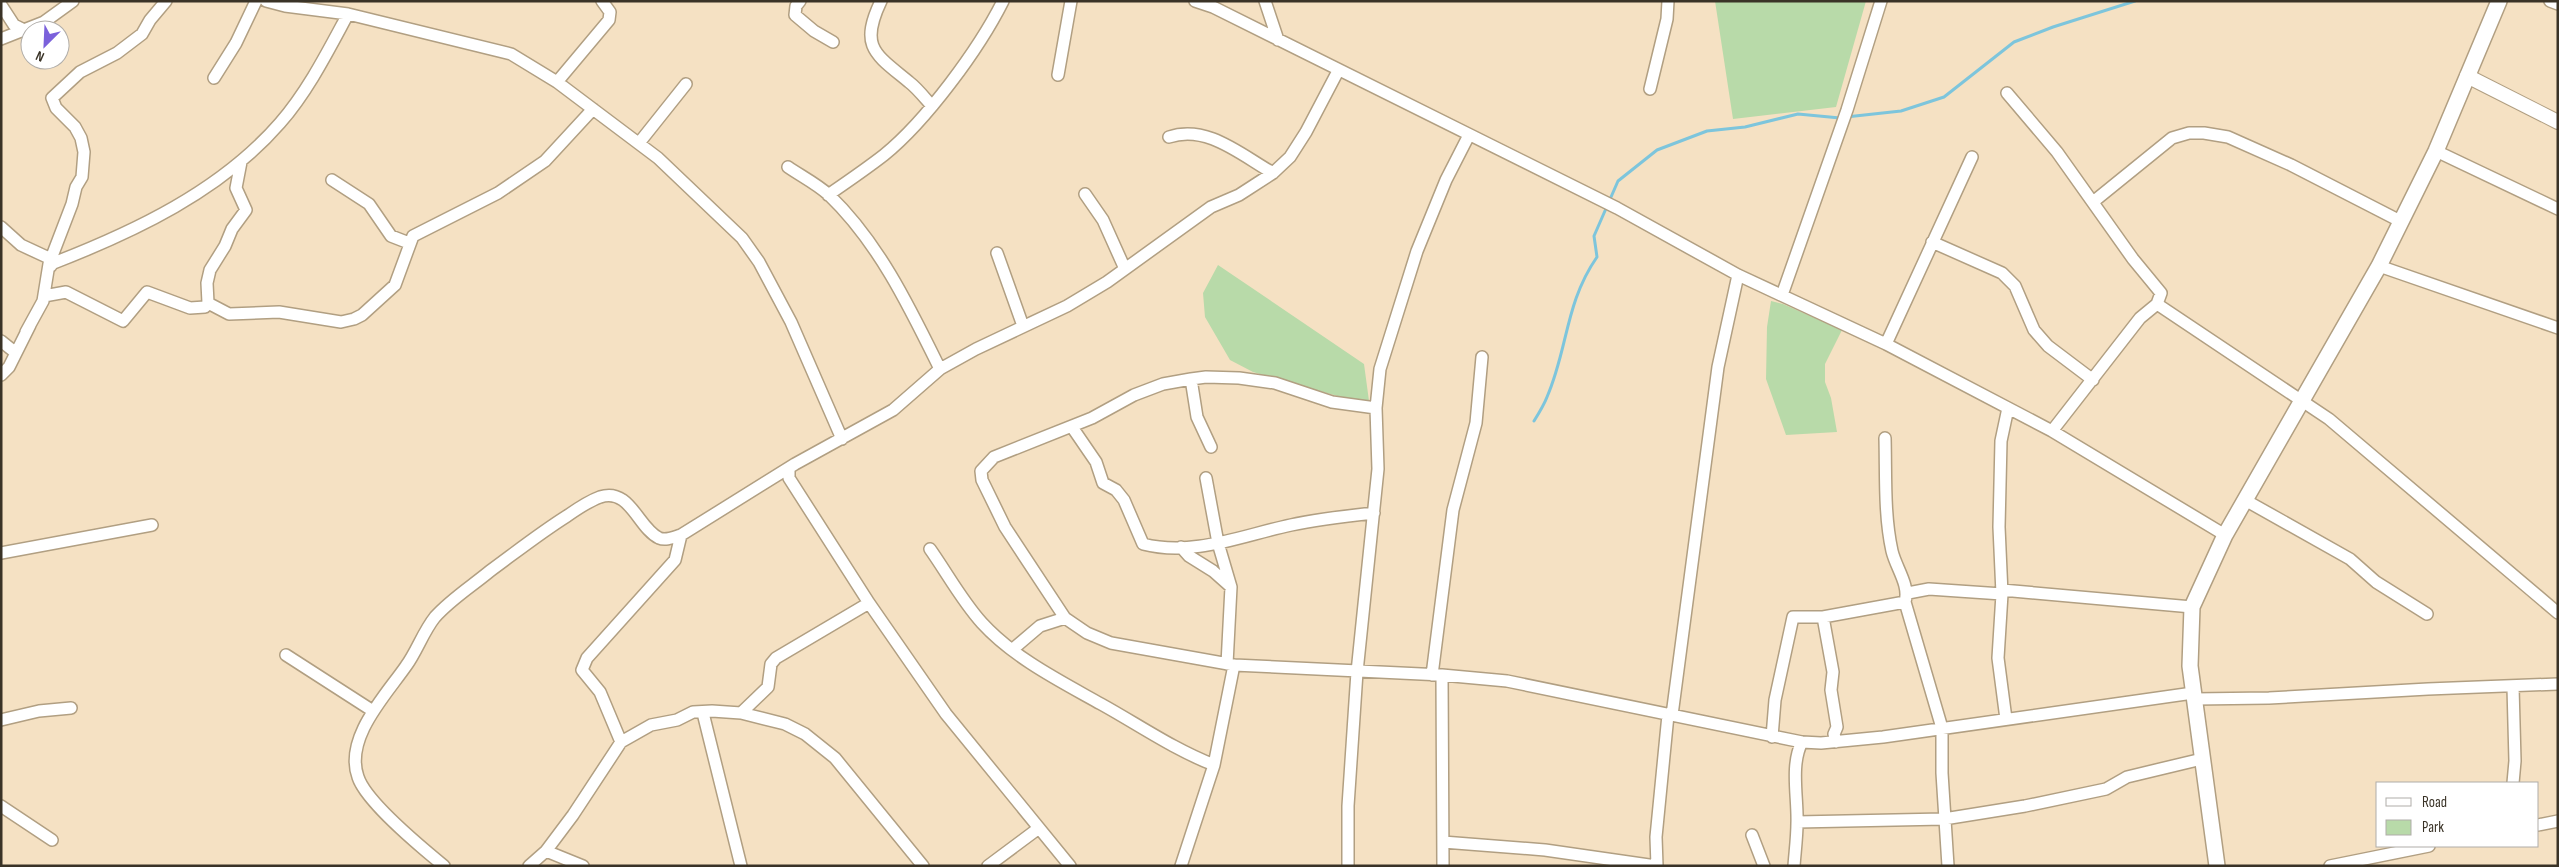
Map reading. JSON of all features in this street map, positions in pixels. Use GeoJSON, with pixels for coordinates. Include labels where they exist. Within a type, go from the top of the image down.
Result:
{"type":"FeatureCollection","features":[{"type":"Feature","properties":{"kind":"main road"},"geometry":{"type":"LineString","coordinates":[[2217,866],[2190,666],[2192,607],[2225,535],[2304,400],[2402,222],[2436,151],[2499,1]]}},
{"type":"Feature","properties":{"kind":"street"},"geometry":{"type":"LineString","coordinates":[[47,20],[73,1]]}},
{"type":"Feature","properties":{"kind":"street"},"geometry":{"type":"LineString","coordinates":[[1,375],[9,367],[44,296],[49,264],[72,204],[76,188],[82,178],[84,152],[75,127],[56,108],[52,98],[80,72],[117,53],[142,34],[150,20],[166,1]]}},
{"type":"Feature","properties":{"kind":"street"},"geometry":{"type":"LineString","coordinates":[[214,78],[236,43],[256,1]]}},
{"type":"Feature","properties":{"kind":"street"},"geometry":{"type":"LineString","coordinates":[[266,1],[285,6],[348,14],[511,54],[557,82],[639,143],[700,195],[742,238],[759,262],[791,322],[842,439]]}},
{"type":"Feature","properties":{"kind":"street"},"geometry":{"type":"LineString","coordinates":[[557,82],[609,20],[610,12],[602,1]]}},
{"type":"Feature","properties":{"kind":"street"},"geometry":{"type":"LineString","coordinates":[[800,1],[796,6],[795,15],[814,31],[833,42]]}},
{"type":"Feature","properties":{"kind":"street"},"geometry":{"type":"LineString","coordinates":[[881,1],[872,20],[870,34],[872,46],[890,69],[910,83],[931,105]]}},
{"type":"Feature","properties":{"kind":"street"},"geometry":{"type":"LineString","coordinates":[[828,195],[885,154],[919,121],[965,64],[1004,1]]}},
{"type":"Feature","properties":{"kind":"street"},"geometry":{"type":"LineString","coordinates":[[1058,75],[1072,1]]}},
{"type":"Feature","properties":{"kind":"street"},"geometry":{"type":"LineString","coordinates":[[1195,1],[1213,7],[1338,71],[1617,208],[1738,275],[1886,344],[2052,431],[2225,535]]}},
{"type":"Feature","properties":{"kind":"street"},"geometry":{"type":"LineString","coordinates":[[1265,1],[1278,40]]}},
{"type":"Feature","properties":{"kind":"street"},"geometry":{"type":"LineString","coordinates":[[1650,89],[1667,19],[1668,1]]}},
{"type":"Feature","properties":{"kind":"street"},"geometry":{"type":"LineString","coordinates":[[1782,295],[1839,128],[1847,110],[1881,1]]}},
{"type":"Feature","properties":{"kind":"street"},"geometry":{"type":"LineString","coordinates":[[2550,1],[2558,4]]}},
{"type":"Feature","properties":{"kind":"street"},"geometry":{"type":"LineString","coordinates":[[1,5],[14,25],[20,28]]}},
{"type":"Feature","properties":{"kind":"street"},"geometry":{"type":"LineString","coordinates":[[51,264],[94,247],[182,202],[234,169],[280,124],[310,82],[348,14]]}},
{"type":"Feature","properties":{"kind":"street"},"geometry":{"type":"LineString","coordinates":[[1,38],[20,31]]}},
{"type":"Feature","properties":{"kind":"street"},"geometry":{"type":"LineString","coordinates":[[444,866],[367,794],[357,776],[355,759],[363,730],[373,712],[407,666],[435,617],[453,599],[536,536],[579,508],[600,497],[618,498],[628,504],[659,538],[668,539],[681,535],[789,469],[893,410],[940,369],[1022,326],[1067,306],[1125,269],[1211,207],[1239,195],[1273,173],[1290,157],[1306,132],[1338,71]]}},
{"type":"Feature","properties":{"kind":"street"},"geometry":{"type":"LineString","coordinates":[[2468,76],[2558,122]]}},
{"type":"Feature","properties":{"kind":"street"},"geometry":{"type":"LineString","coordinates":[[639,143],[686,84]]}},
{"type":"Feature","properties":{"kind":"street"},"geometry":{"type":"LineString","coordinates":[[2006,93],[2057,152],[2133,259],[2161,293],[2157,304],[2140,318],[2052,431]]}},
{"type":"Feature","properties":{"kind":"street"},"geometry":{"type":"LineString","coordinates":[[208,304],[229,314],[278,312],[341,322],[362,315],[395,285],[413,236],[421,230],[498,193],[545,161],[593,109]]}},
{"type":"Feature","properties":{"kind":"street"},"geometry":{"type":"LineString","coordinates":[[1169,137],[1191,132],[1205,135],[1273,173]]}},
{"type":"Feature","properties":{"kind":"street"},"geometry":{"type":"LineString","coordinates":[[2093,202],[2172,138],[2204,133],[2228,137],[2273,157],[2402,222]]}},
{"type":"Feature","properties":{"kind":"street"},"geometry":{"type":"LineString","coordinates":[[1348,866],[1348,806],[1357,672],[1374,513],[1378,442],[1376,408],[1380,369],[1417,252],[1446,180],[1469,135]]}},
{"type":"Feature","properties":{"kind":"street"},"geometry":{"type":"LineString","coordinates":[[2436,151],[2558,209]]}},
{"type":"Feature","properties":{"kind":"street"},"geometry":{"type":"LineString","coordinates":[[1886,344],[1972,157]]}},
{"type":"Feature","properties":{"kind":"street"},"geometry":{"type":"LineString","coordinates":[[44,296],[66,292],[124,321],[147,292],[190,308],[205,308],[208,304],[207,283],[210,270],[225,246],[232,229],[246,210],[236,188],[241,162]]}},
{"type":"Feature","properties":{"kind":"street"},"geometry":{"type":"LineString","coordinates":[[788,167],[828,195],[873,248],[897,285],[940,369]]}},
{"type":"Feature","properties":{"kind":"street"},"geometry":{"type":"LineString","coordinates":[[332,180],[369,204],[391,236],[409,243]]}},
{"type":"Feature","properties":{"kind":"street"},"geometry":{"type":"LineString","coordinates":[[1085,194],[1103,220],[1125,269]]}},
{"type":"Feature","properties":{"kind":"street"},"geometry":{"type":"LineString","coordinates":[[1,227],[21,245],[49,258],[51,264],[44,296],[36,316],[26,332]]}},
{"type":"Feature","properties":{"kind":"street"},"geometry":{"type":"LineString","coordinates":[[1932,242],[2002,273],[2015,286],[2034,330],[2048,346],[2092,380]]}},
{"type":"Feature","properties":{"kind":"street"},"geometry":{"type":"LineString","coordinates":[[997,253],[1022,326]]}},
{"type":"Feature","properties":{"kind":"street"},"geometry":{"type":"LineString","coordinates":[[2379,266],[2558,328]]}},
{"type":"Feature","properties":{"kind":"street"},"geometry":{"type":"LineString","coordinates":[[1443,842],[1545,850],[1654,866],[1670,715],[1714,396],[1731,300],[1738,275]]}},
{"type":"Feature","properties":{"kind":"street"},"geometry":{"type":"LineString","coordinates":[[2157,304],[2293,396],[2304,400],[2410,485],[2558,613]]}},
{"type":"Feature","properties":{"kind":"street"},"geometry":{"type":"LineString","coordinates":[[1,342],[16,353]]}},
{"type":"Feature","properties":{"kind":"street"},"geometry":{"type":"LineString","coordinates":[[1443,866],[1437,675],[1453,510],[1476,423],[1482,357]]}},
{"type":"Feature","properties":{"kind":"street"},"geometry":{"type":"LineString","coordinates":[[1376,408],[1332,402],[1275,383],[1239,378],[1206,377],[1163,384],[1134,395],[1072,426],[994,456],[981,471],[982,480],[1005,527],[1065,618],[1087,632],[1111,643],[1230,664],[1437,675],[1507,681],[1802,742],[1836,742],[2194,696],[2269,698],[2558,684]]}},
{"type":"Feature","properties":{"kind":"street"},"geometry":{"type":"LineString","coordinates":[[1191,379],[1197,417],[1211,447]]}},
{"type":"Feature","properties":{"kind":"street"},"geometry":{"type":"LineString","coordinates":[[2006,719],[1998,658],[2002,592],[1999,527],[2001,448],[2008,408]]}},
{"type":"Feature","properties":{"kind":"street"},"geometry":{"type":"LineString","coordinates":[[1072,426],[1096,462],[1103,483],[1116,490],[1124,500],[1143,544],[1181,547],[1218,543],[1260,534],[1289,525],[1338,516],[1374,513]]}},
{"type":"Feature","properties":{"kind":"street"},"geometry":{"type":"LineString","coordinates":[[1885,438],[1887,510],[1892,550],[1907,597],[1942,728],[1944,819],[1948,866]]}},
{"type":"Feature","properties":{"kind":"street"},"geometry":{"type":"LineString","coordinates":[[789,469],[789,478],[869,604],[946,714],[1070,866]]}},
{"type":"Feature","properties":{"kind":"street"},"geometry":{"type":"LineString","coordinates":[[1180,866],[1214,765],[1230,664],[1231,587],[1218,543],[1206,478]]}},
{"type":"Feature","properties":{"kind":"street"},"geometry":{"type":"LineString","coordinates":[[2245,500],[2350,559],[2376,582],[2427,614]]}},
{"type":"Feature","properties":{"kind":"street"},"geometry":{"type":"LineString","coordinates":[[1,553],[152,525]]}},
{"type":"Feature","properties":{"kind":"street"},"geometry":{"type":"LineString","coordinates":[[621,742],[600,692],[582,670],[587,658],[675,560],[681,535]]}},
{"type":"Feature","properties":{"kind":"street"},"geometry":{"type":"LineString","coordinates":[[1181,547],[1189,556],[1213,571],[1231,587]]}},
{"type":"Feature","properties":{"kind":"street"},"geometry":{"type":"LineString","coordinates":[[930,549],[982,623],[1013,649],[1072,689],[1101,704],[1148,733],[1184,753],[1214,765]]}},
{"type":"Feature","properties":{"kind":"street"},"geometry":{"type":"LineString","coordinates":[[1772,737],[1774,700],[1790,620],[1798,616],[1823,617],[1907,597],[1929,589],[2002,592],[2192,607]]}},
{"type":"Feature","properties":{"kind":"street"},"geometry":{"type":"LineString","coordinates":[[1013,649],[1042,624],[1049,608],[1048,592]]}},
{"type":"Feature","properties":{"kind":"street"},"geometry":{"type":"LineString","coordinates":[[741,713],[768,687],[771,664],[776,658],[869,604]]}},
{"type":"Feature","properties":{"kind":"street"},"geometry":{"type":"LineString","coordinates":[[1823,617],[1833,672],[1831,690],[1836,711],[1837,727],[1834,734],[1836,742]]}},
{"type":"Feature","properties":{"kind":"street"},"geometry":{"type":"LineString","coordinates":[[1042,624],[1065,618]]}},
{"type":"Feature","properties":{"kind":"street"},"geometry":{"type":"LineString","coordinates":[[286,655],[373,712]]}},
{"type":"Feature","properties":{"kind":"street"},"geometry":{"type":"LineString","coordinates":[[2513,687],[2515,761],[2513,782]]}},
{"type":"Feature","properties":{"kind":"street"},"geometry":{"type":"LineString","coordinates":[[1,720],[39,711],[71,708]]}},
{"type":"Feature","properties":{"kind":"street"},"geometry":{"type":"LineString","coordinates":[[528,866],[546,851],[573,815],[621,742],[651,725],[677,720],[693,712],[741,713],[785,724],[805,734],[835,758],[923,866]]}},
{"type":"Feature","properties":{"kind":"street"},"geometry":{"type":"LineString","coordinates":[[703,713],[741,866]]}},
{"type":"Feature","properties":{"kind":"street"},"geometry":{"type":"LineString","coordinates":[[1794,866],[1797,822],[1796,780],[1799,748],[1802,742]]}},
{"type":"Feature","properties":{"kind":"street"},"geometry":{"type":"LineString","coordinates":[[1797,822],[1944,819],[2025,806],[2106,789],[2126,777],[2202,758]]}},
{"type":"Feature","properties":{"kind":"street"},"geometry":{"type":"LineString","coordinates":[[1,806],[52,840]]}},
{"type":"Feature","properties":{"kind":"street"},"geometry":{"type":"LineString","coordinates":[[2539,825],[2558,821]]}},
{"type":"Feature","properties":{"kind":"street"},"geometry":{"type":"LineString","coordinates":[[988,866],[1039,828]]}},
{"type":"Feature","properties":{"kind":"street"},"geometry":{"type":"LineString","coordinates":[[1752,835],[1764,866]]}},
{"type":"Feature","properties":{"kind":"street"},"geometry":{"type":"LineString","coordinates":[[2330,866],[2424,847]]}},
{"type":"Feature","properties":{"kind":"street"},"geometry":{"type":"LineString","coordinates":[[546,851],[583,866]]}},
{"type":"Feature","properties":{"kind":"green space"},"geometry":{"type":"Polygon","coordinates":[[[1715,1],[1866,1],[1836,107],[1733,119],[1715,1]]]}},
{"type":"Feature","properties":{"kind":"green space"},"geometry":{"type":"Polygon","coordinates":[[[1218,265],[1364,364],[1369,401],[1341,397],[1253,372],[1230,360],[1205,317],[1203,293],[1218,265]]]}},
{"type":"Feature","properties":{"kind":"green space"},"geometry":{"type":"Polygon","coordinates":[[[1771,301],[1783,304],[1842,330],[1825,364],[1825,382],[1831,398],[1837,432],[1786,435],[1766,379],[1767,327],[1771,301]]]}},
{"type":"Feature","properties":{"kind":"waterway"},"geometry":{"type":"LineString","coordinates":[[1846,117],[1901,111],[1944,97],[2014,42],[2053,27],[2135,1]]}},
{"type":"Feature","properties":{"kind":"waterway"},"geometry":{"type":"LineString","coordinates":[[1534,421],[1554,379],[1579,292],[1597,257],[1594,236],[1618,181],[1657,150],[1707,131],[1745,127],[1798,114],[1840,118]]}}]}
